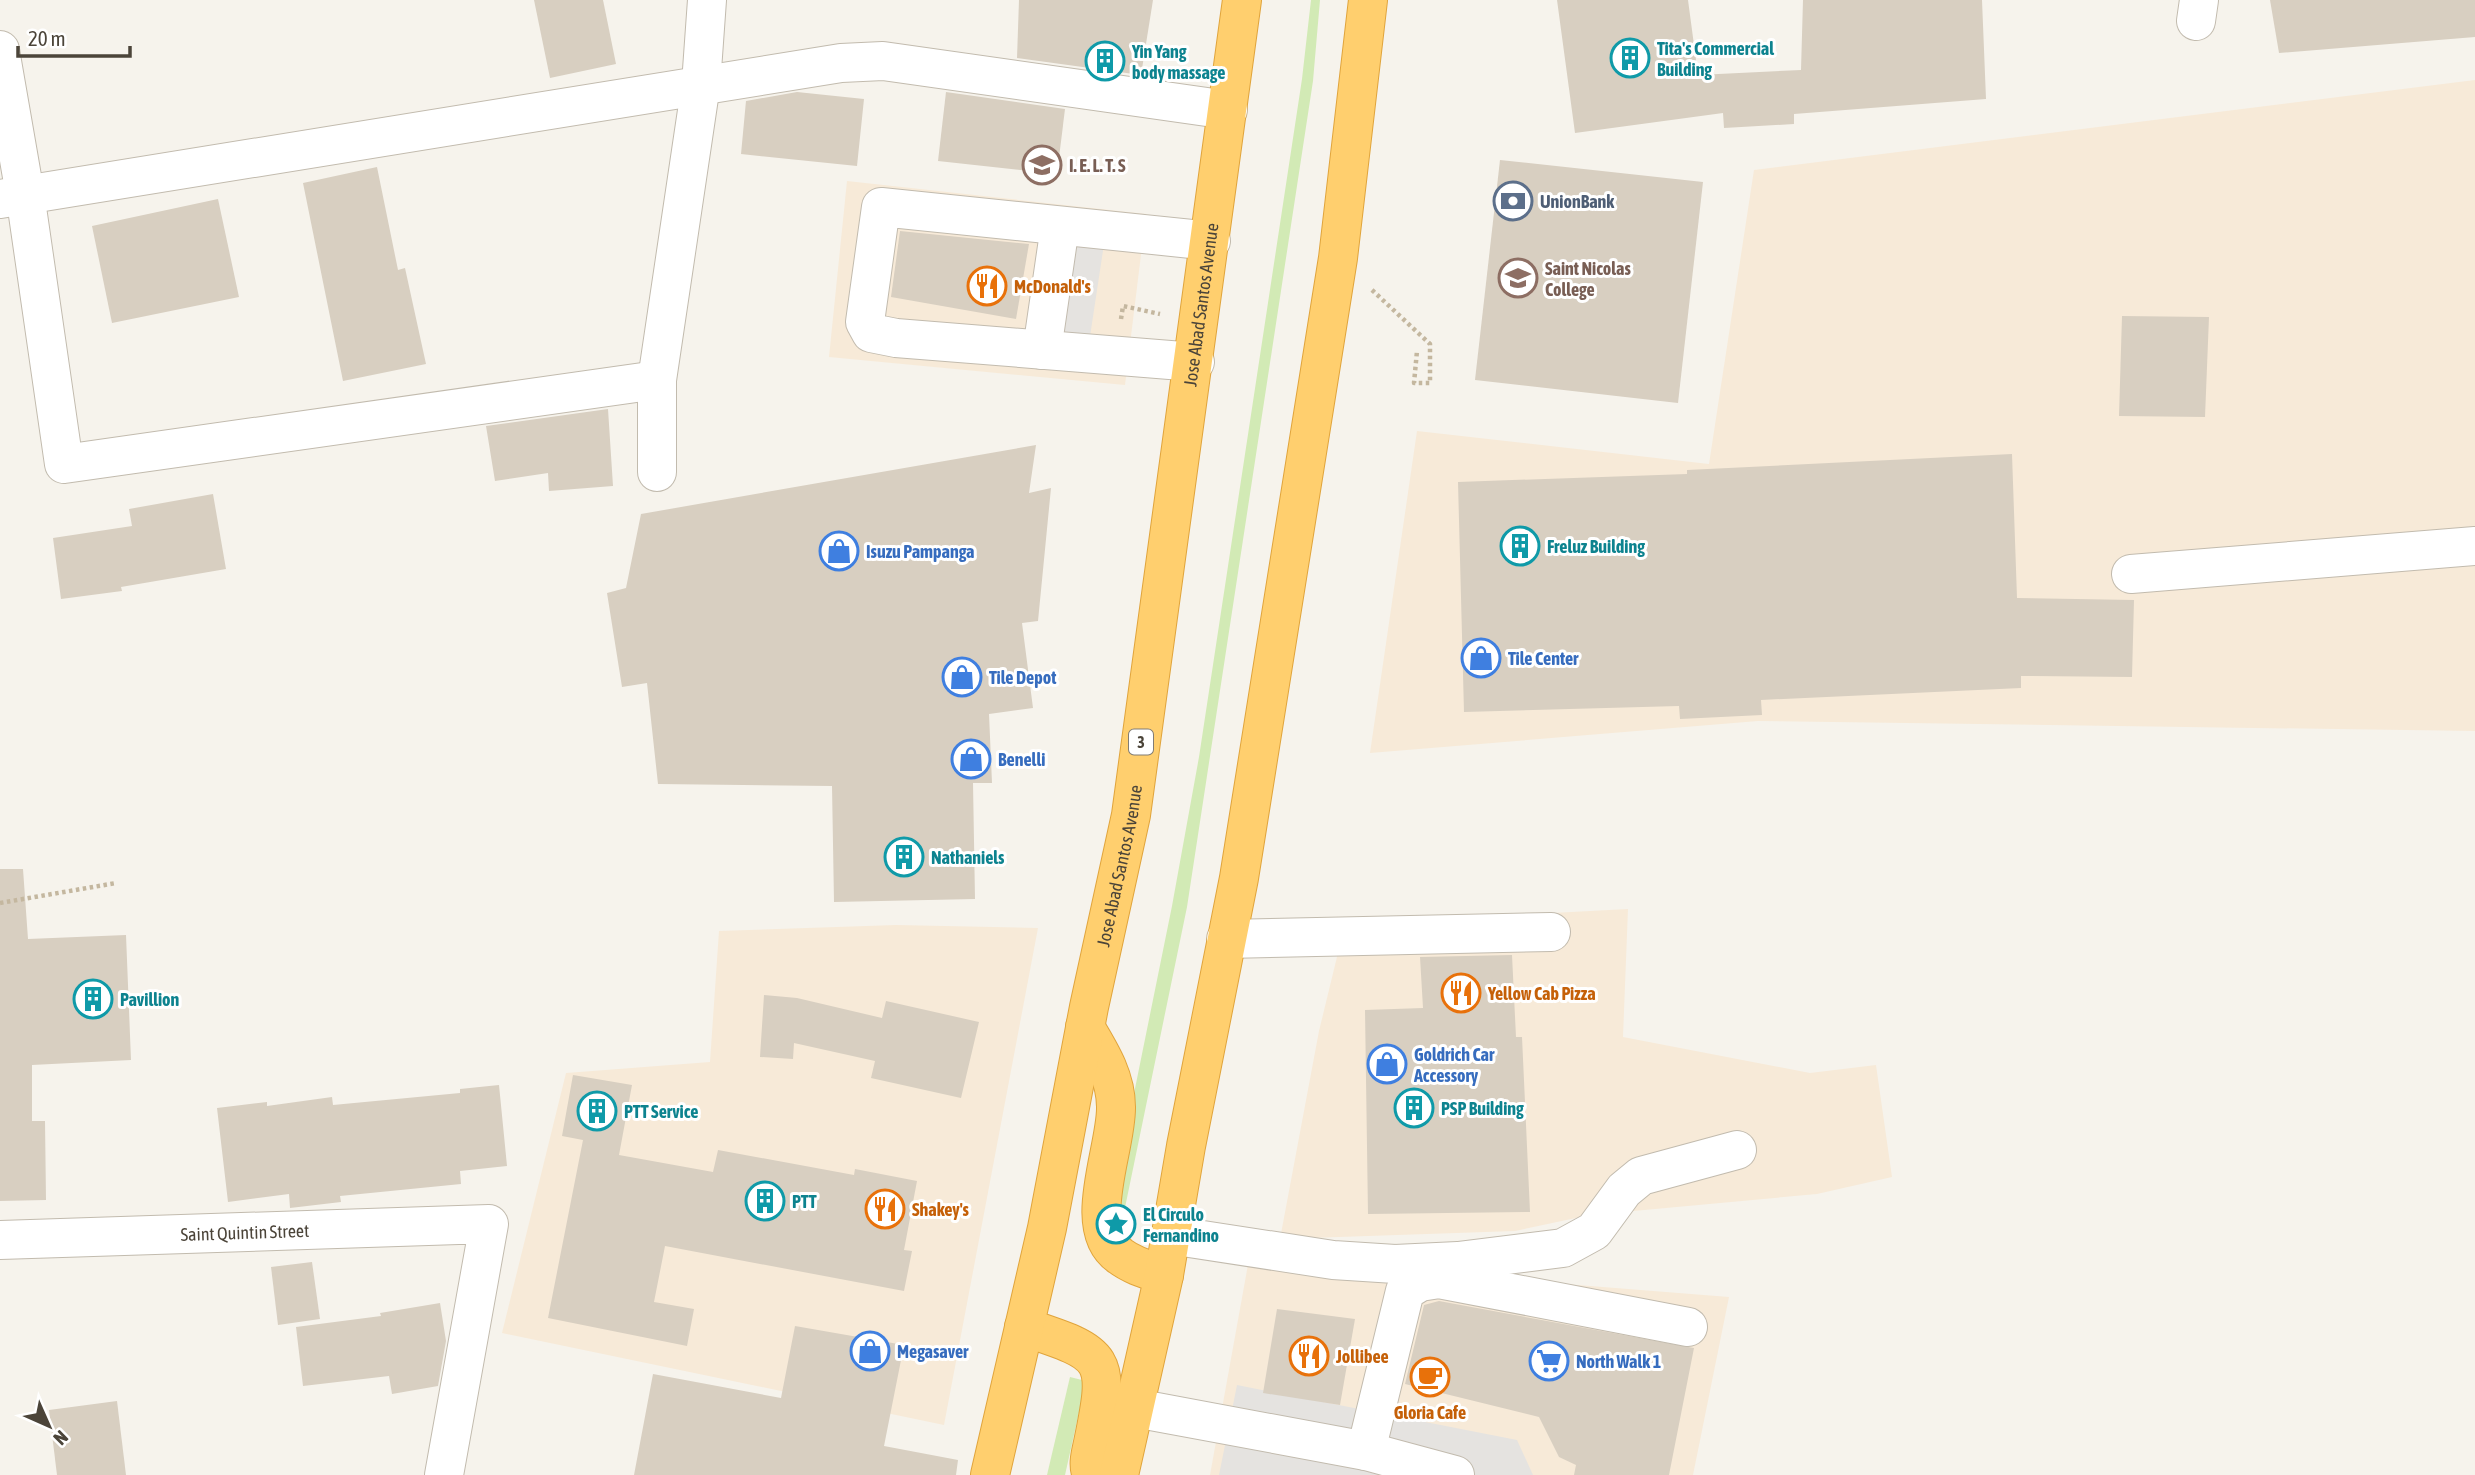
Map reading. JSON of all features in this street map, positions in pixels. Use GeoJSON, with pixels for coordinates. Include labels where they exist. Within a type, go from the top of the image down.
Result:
{"type":"FeatureCollection","features":[{"type":"Feature","properties":{"kind":"highway","name":"Jose Abad Santos Avenue"},"geometry":{"type":"LineString","coordinates":[[990,1475],[1047,1228],[1085,1027],[1131,815],[1195,362],[1242,0]]}},
{"type":"Feature","properties":{"kind":"highway"},"geometry":{"type":"LineString","coordinates":[[1119,1475],[1164,1275],[1241,864],[1338,258],[1368,0]]}},
{"type":"Feature","properties":{"kind":"highway"},"geometry":{"type":"LineString","coordinates":[[1085,1027],[1103,1056],[1114,1086],[1116,1105],[1102,1195],[1102,1234],[1118,1255],[1164,1275]]}},
{"type":"Feature","properties":{"kind":"highway"},"geometry":{"type":"LineString","coordinates":[[1024,1327],[1081,1348],[1093,1358],[1100,1370],[1104,1392],[1090,1460],[1092,1475]]}},
{"type":"Feature","properties":{"kind":"street"},"geometry":{"type":"LineString","coordinates":[[657,472],[657,380],[701,84],[707,0]]}},
{"type":"Feature","properties":{"kind":"street"},"geometry":{"type":"LineString","coordinates":[[0,50],[12,196],[64,464],[657,380]]}},
{"type":"Feature","properties":{"kind":"street"},"geometry":{"type":"LineString","coordinates":[[12,196],[841,63],[883,61],[1228,110]]}},
{"type":"Feature","properties":{"kind":"street"},"geometry":{"type":"LineString","coordinates":[[1195,362],[871,333],[865,322],[881,207],[1211,241]]}},
{"type":"Feature","properties":{"kind":"street"},"geometry":{"type":"LineString","coordinates":[[1042,350],[1060,226]]}},
{"type":"Feature","properties":{"kind":"street"},"geometry":{"type":"LineString","coordinates":[[2132,574],[2475,546]]}},
{"type":"Feature","properties":{"kind":"street"},"geometry":{"type":"LineString","coordinates":[[1226,939],[1551,932]]}},
{"type":"Feature","properties":{"kind":"street"},"geometry":{"type":"LineString","coordinates":[[1170,1236],[1334,1260],[1395,1264],[1458,1261],[1563,1248],[1594,1231],[1624,1190],[1641,1176],[1737,1150]]}},
{"type":"Feature","properties":{"kind":"street","name":"Saint Quintin Street"},"geometry":{"type":"LineString","coordinates":[[0,1240],[489,1224],[444,1475]]}},
{"type":"Feature","properties":{"kind":"street"},"geometry":{"type":"LineString","coordinates":[[1366,1451],[1405,1291],[1420,1282],[1438,1279],[1688,1327]]}},
{"type":"Feature","properties":{"kind":"street"},"geometry":{"type":"LineString","coordinates":[[1135,1408],[1366,1451],[1455,1475]]}},
{"type":"Feature","properties":{"kind":"path"},"geometry":{"type":"LineString","coordinates":[[1338,258],[1430,344],[1430,383],[1414,383],[1417,351]]}},
{"type":"Feature","properties":{"kind":"path"},"geometry":{"type":"LineString","coordinates":[[0,903],[116,883]]}},
{"type":"Feature","properties":{"kind":"shaded area"},"geometry":{"type":"Polygon","coordinates":[[[2475,80],[2475,731],[1758,721],[1370,753],[1417,431],[1709,464],[1754,170],[2475,80]]]}},
{"type":"Feature","properties":{"kind":"shaded area","name":"McDonald's"},"geometry":{"type":"Polygon","coordinates":[[[847,181],[1146,214],[1125,385],[829,357],[847,181]]]}},
{"type":"Feature","properties":{"kind":"shaded area"},"geometry":{"type":"Polygon","coordinates":[[[1066,238],[1104,244],[1089,343],[1051,338],[1066,238]]]}},
{"type":"Feature","properties":{"kind":"shaded area"},"geometry":{"type":"Polygon","coordinates":[[[1628,909],[1623,1037],[1810,1073],[1876,1065],[1892,1177],[1817,1194],[1590,1215],[1515,1231],[1280,1239],[1319,1031],[1345,924],[1628,909]]]}},
{"type":"Feature","properties":{"kind":"shaded area","name":"PTT"},"geometry":{"type":"Polygon","coordinates":[[[896,925],[1038,928],[944,1425],[502,1333],[566,1073],[710,1062],[719,931],[896,925]]]}},
{"type":"Feature","properties":{"kind":"shaded area","name":"North Walk 1"},"geometry":{"type":"Polygon","coordinates":[[[1249,1259],[1729,1297],[1693,1475],[1210,1475],[1249,1259]]]}},
{"type":"Feature","properties":{"kind":"shaded area"},"geometry":{"type":"Polygon","coordinates":[[[1237,1385],[1517,1440],[1533,1475],[1219,1475],[1237,1385]]]}},
{"type":"Feature","properties":{"kind":"green space"},"geometry":{"type":"Polygon","coordinates":[[[1311,0],[1320,0],[1313,81],[1187,907],[1121,1227],[1112,1202],[1199,757],[1302,79],[1311,0]]]}},
{"type":"Feature","properties":{"kind":"green space"},"geometry":{"type":"Polygon","coordinates":[[[1070,1377],[1086,1381],[1065,1475],[1047,1475],[1070,1377]]]}},
{"type":"Feature","properties":{"kind":"building"},"geometry":{"type":"Polygon","coordinates":[[[534,0],[603,0],[616,64],[550,78],[534,0]]]}},
{"type":"Feature","properties":{"kind":"building"},"geometry":{"type":"Polygon","coordinates":[[[1019,0],[1153,0],[1141,75],[1017,58],[1019,0]]]}},
{"type":"Feature","properties":{"kind":"building"},"geometry":{"type":"Polygon","coordinates":[[[1557,0],[1688,0],[1698,75],[1801,70],[1803,0],[1982,0],[1986,99],[1794,114],[1794,124],[1724,128],[1723,113],[1575,133],[1557,0]]]}},
{"type":"Feature","properties":{"kind":"building"},"geometry":{"type":"Polygon","coordinates":[[[2270,0],[2475,0],[2475,37],[2279,53],[2270,0]]]}},
{"type":"Feature","properties":{"kind":"building"},"geometry":{"type":"Polygon","coordinates":[[[797,92],[864,99],[857,166],[741,154],[746,101],[797,92]]]}},
{"type":"Feature","properties":{"kind":"building"},"geometry":{"type":"Polygon","coordinates":[[[946,92],[1065,109],[1057,174],[938,161],[946,92]]]}},
{"type":"Feature","properties":{"kind":"building"},"geometry":{"type":"Polygon","coordinates":[[[1500,160],[1703,182],[1678,403],[1475,380],[1500,160]]]}},
{"type":"Feature","properties":{"kind":"building"},"geometry":{"type":"Polygon","coordinates":[[[377,167],[398,270],[405,268],[426,364],[343,381],[303,183],[377,167]]]}},
{"type":"Feature","properties":{"kind":"building"},"geometry":{"type":"Polygon","coordinates":[[[218,199],[239,297],[112,323],[92,226],[218,199]]]}},
{"type":"Feature","properties":{"kind":"building"},"geometry":{"type":"Polygon","coordinates":[[[900,231],[1029,244],[1016,319],[891,297],[900,231]]]}},
{"type":"Feature","properties":{"kind":"building"},"geometry":{"type":"Polygon","coordinates":[[[2122,316],[2209,317],[2205,417],[2119,416],[2122,316]]]}},
{"type":"Feature","properties":{"kind":"building"},"geometry":{"type":"Polygon","coordinates":[[[608,409],[613,486],[549,491],[548,473],[495,481],[486,426],[608,409]]]}},
{"type":"Feature","properties":{"kind":"building"},"geometry":{"type":"Polygon","coordinates":[[[1036,445],[1029,493],[1051,488],[1038,621],[1022,623],[1033,708],[989,714],[992,783],[973,783],[975,899],[834,902],[832,786],[658,784],[647,683],[622,687],[607,593],[626,588],[641,514],[1036,445]]]}},
{"type":"Feature","properties":{"kind":"building"},"geometry":{"type":"Polygon","coordinates":[[[2012,454],[2017,598],[2134,600],[2132,677],[2021,676],[2021,688],[1761,700],[1762,715],[1680,719],[1679,706],[1464,712],[1458,482],[1687,474],[1687,470],[2012,454]]]}},
{"type":"Feature","properties":{"kind":"building"},"geometry":{"type":"Polygon","coordinates":[[[213,494],[226,569],[121,587],[122,591],[61,599],[53,538],[132,526],[129,509],[213,494]]]}},
{"type":"Feature","properties":{"kind":"building"},"geometry":{"type":"Polygon","coordinates":[[[0,869],[23,869],[28,939],[126,935],[131,1060],[32,1065],[32,1121],[45,1121],[46,1200],[0,1201],[0,869]]]}},
{"type":"Feature","properties":{"kind":"building"},"geometry":{"type":"Polygon","coordinates":[[[1512,955],[1516,1037],[1522,1037],[1530,1212],[1368,1214],[1365,1010],[1423,1008],[1420,957],[1512,955]]]}},
{"type":"Feature","properties":{"kind":"building"},"geometry":{"type":"Polygon","coordinates":[[[764,995],[797,998],[882,1018],[886,1001],[979,1022],[961,1098],[871,1078],[875,1061],[794,1043],[793,1059],[760,1057],[764,995]]]}},
{"type":"Feature","properties":{"kind":"building"},"geometry":{"type":"Polygon","coordinates":[[[573,1075],[632,1085],[619,1155],[713,1172],[718,1150],[854,1175],[855,1169],[917,1181],[904,1250],[912,1251],[904,1291],[665,1246],[654,1302],[694,1309],[687,1346],[548,1318],[583,1140],[562,1136],[573,1075]]]}},
{"type":"Feature","properties":{"kind":"building"},"geometry":{"type":"Polygon","coordinates":[[[499,1085],[507,1166],[460,1171],[461,1184],[340,1196],[341,1202],[290,1208],[289,1194],[228,1202],[217,1108],[267,1102],[267,1106],[332,1097],[333,1105],[460,1093],[460,1089],[499,1085]]]}},
{"type":"Feature","properties":{"kind":"building"},"geometry":{"type":"Polygon","coordinates":[[[312,1262],[320,1319],[278,1325],[271,1267],[312,1262]]]}},
{"type":"Feature","properties":{"kind":"building","name":"North Walk 1"},"geometry":{"type":"Polygon","coordinates":[[[1439,1301],[1694,1348],[1669,1475],[1574,1475],[1576,1465],[1559,1457],[1539,1417],[1405,1384],[1424,1305],[1439,1301]]]}},
{"type":"Feature","properties":{"kind":"building"},"geometry":{"type":"Polygon","coordinates":[[[440,1303],[446,1341],[438,1386],[392,1394],[389,1376],[303,1386],[296,1327],[381,1316],[380,1313],[440,1303]]]}},
{"type":"Feature","properties":{"kind":"building","name":"Jollibee"},"geometry":{"type":"Polygon","coordinates":[[[1277,1309],[1355,1319],[1340,1405],[1263,1393],[1277,1309]]]}},
{"type":"Feature","properties":{"kind":"building"},"geometry":{"type":"Polygon","coordinates":[[[795,1326],[904,1345],[884,1446],[958,1460],[956,1475],[634,1475],[653,1374],[781,1398],[795,1326]]]}},
{"type":"Feature","properties":{"kind":"building"},"geometry":{"type":"Polygon","coordinates":[[[117,1401],[126,1475],[57,1475],[49,1410],[117,1401]]]}},
{"type":"Feature","properties":{"kind":"place","name":"Tita's Commercial Building"},"geometry":{"type":"Point","coordinates":[1630,58]}},
{"type":"Feature","properties":{"kind":"place","name":"Yin Yang body massage"},"geometry":{"type":"Point","coordinates":[1105,61]}},
{"type":"Feature","properties":{"kind":"place","name":"I. E. L. T. S"},"geometry":{"type":"Point","coordinates":[1042,165]}},
{"type":"Feature","properties":{"kind":"place","name":"UnionBank"},"geometry":{"type":"Point","coordinates":[1513,201]}},
{"type":"Feature","properties":{"kind":"place","name":"Saint Nicolas College"},"geometry":{"type":"Point","coordinates":[1518,278]}},
{"type":"Feature","properties":{"kind":"place","name":"McDonald's"},"geometry":{"type":"Point","coordinates":[987,286]}},
{"type":"Feature","properties":{"kind":"place","name":"Freluz Building"},"geometry":{"type":"Point","coordinates":[1520,546]}},
{"type":"Feature","properties":{"kind":"place","name":"Isuzu Pampanga"},"geometry":{"type":"Point","coordinates":[839,551]}},
{"type":"Feature","properties":{"kind":"place","name":"Tile Center"},"geometry":{"type":"Point","coordinates":[1481,658]}},
{"type":"Feature","properties":{"kind":"place","name":"Tile Depot"},"geometry":{"type":"Point","coordinates":[962,677]}},
{"type":"Feature","properties":{"kind":"place","name":"Benelli"},"geometry":{"type":"Point","coordinates":[971,759]}},
{"type":"Feature","properties":{"kind":"place","name":"Nathaniels"},"geometry":{"type":"Point","coordinates":[904,857]}},
{"type":"Feature","properties":{"kind":"place","name":"Yellow Cab Pizza"},"geometry":{"type":"Point","coordinates":[1461,993]}},
{"type":"Feature","properties":{"kind":"place","name":"Pavillion"},"geometry":{"type":"Point","coordinates":[93,999]}},
{"type":"Feature","properties":{"kind":"place","name":"Goldrich Car Accessory"},"geometry":{"type":"Point","coordinates":[1387,1064]}},
{"type":"Feature","properties":{"kind":"place","name":"PSP Building"},"geometry":{"type":"Point","coordinates":[1414,1108]}},
{"type":"Feature","properties":{"kind":"place","name":"PTT Service"},"geometry":{"type":"Point","coordinates":[597,1111]}},
{"type":"Feature","properties":{"kind":"place","name":"PTT"},"geometry":{"type":"Point","coordinates":[765,1201]}},
{"type":"Feature","properties":{"kind":"place","name":"Shakey's"},"geometry":{"type":"Point","coordinates":[885,1209]}},
{"type":"Feature","properties":{"kind":"place","name":"El Circulo Fernandino"},"geometry":{"type":"Point","coordinates":[1116,1224]}},
{"type":"Feature","properties":{"kind":"place","name":"Megasaver"},"geometry":{"type":"Point","coordinates":[870,1351]}},
{"type":"Feature","properties":{"kind":"place","name":"Jollibee"},"geometry":{"type":"Point","coordinates":[1309,1356]}},
{"type":"Feature","properties":{"kind":"place","name":"North Walk 1"},"geometry":{"type":"Point","coordinates":[1549,1361]}},
{"type":"Feature","properties":{"kind":"place","name":"Gloria Cafe"},"geometry":{"type":"Point","coordinates":[1430,1377]}}]}
